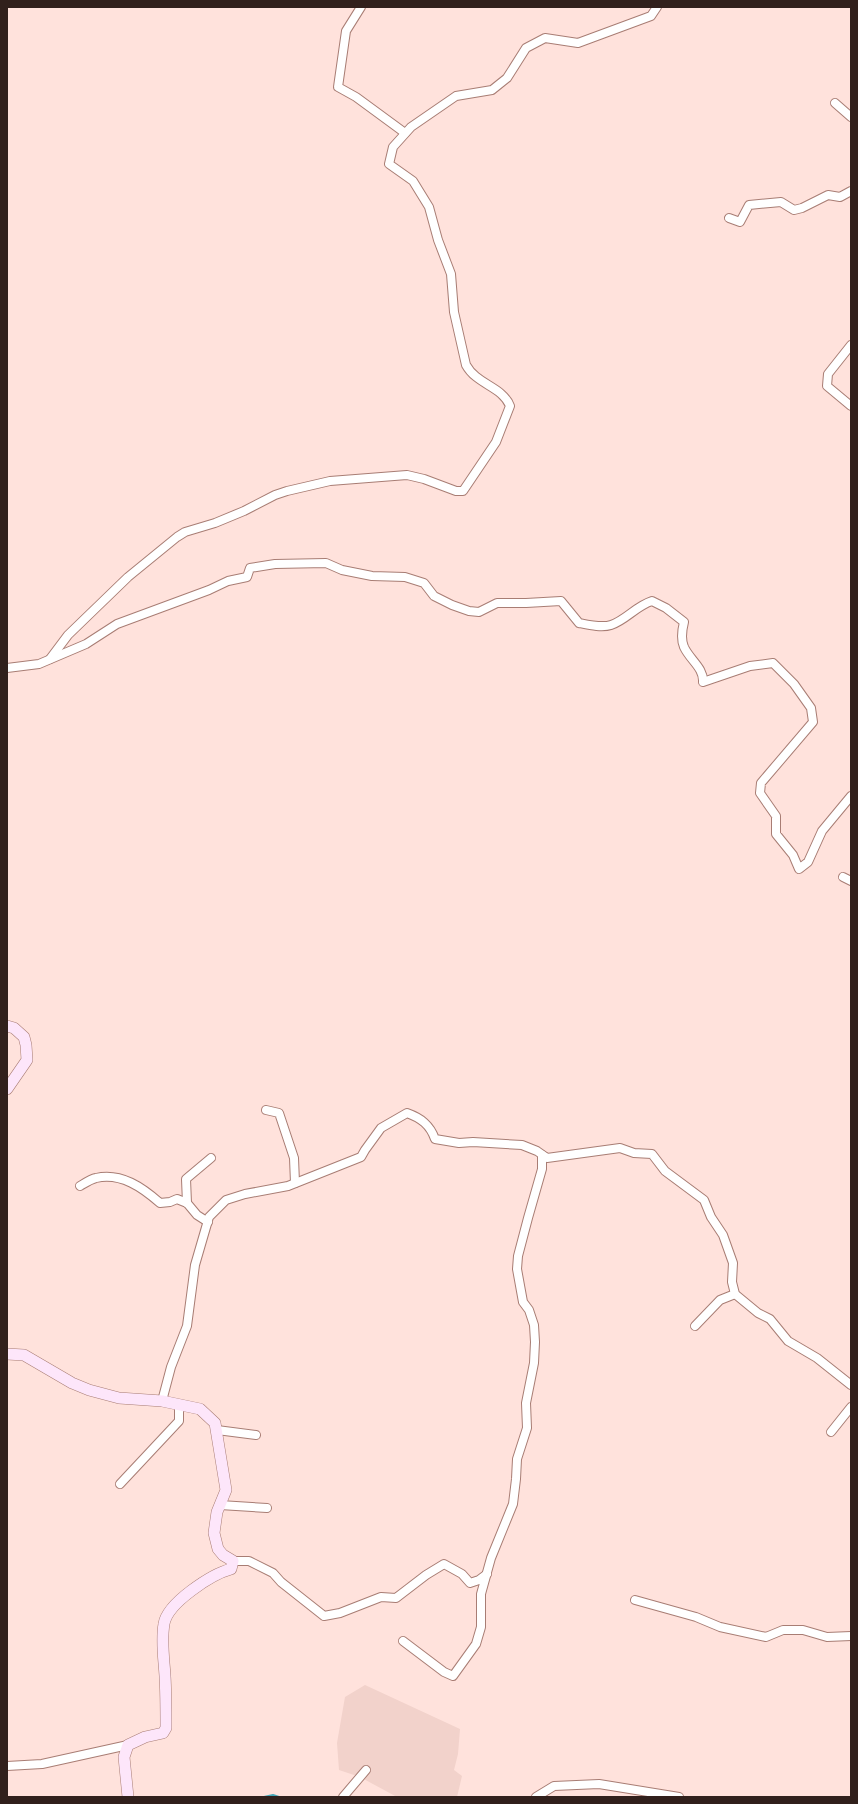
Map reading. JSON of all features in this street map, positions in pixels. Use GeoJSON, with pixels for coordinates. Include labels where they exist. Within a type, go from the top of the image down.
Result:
{"type":"FeatureCollection","features":[{"type":"Feature","properties":{"kind":"street"},"geometry":{"type":"LineString","coordinates":[[361,7],[346,31],[338,87],[356,97],[405,133]]}},
{"type":"Feature","properties":{"kind":"street"},"geometry":{"type":"LineString","coordinates":[[50,659],[68,635],[128,577],[185,532],[226,519],[281,493],[330,481],[407,475],[424,479],[456,491],[463,491],[496,442],[510,406],[508,401],[497,390],[483,383],[470,373],[466,366],[454,312],[451,274],[438,240],[429,207],[413,181],[389,164],[393,147],[411,127],[456,96],[492,90],[507,78],[526,48],[545,38],[578,43],[652,16],[657,7]]}},
{"type":"Feature","properties":{"kind":"street"},"geometry":{"type":"LineString","coordinates":[[835,104],[851,117]]}},
{"type":"Feature","properties":{"kind":"street"},"geometry":{"type":"LineString","coordinates":[[729,218],[740,222],[750,205],[781,202],[794,210],[802,208],[828,195],[840,197],[851,191]]}},
{"type":"Feature","properties":{"kind":"street"},"geometry":{"type":"LineString","coordinates":[[851,345],[828,374],[827,386],[851,406]]}},
{"type":"Feature","properties":{"kind":"street"},"geometry":{"type":"LineString","coordinates":[[7,668],[39,664],[86,644],[117,624],[209,590],[228,581],[247,577],[250,568],[274,564],[326,563],[342,570],[372,576],[405,577],[424,582],[434,596],[469,611],[479,612],[497,603],[561,601],[579,624],[593,626],[611,625],[641,604],[652,601],[666,608],[684,622],[682,632],[684,647],[704,674],[703,682],[750,666],[773,663],[794,684],[811,708],[813,722],[761,783],[760,793],[776,816],[776,834],[792,855],[799,869],[808,862],[822,831],[851,796]]}},
{"type":"Feature","properties":{"kind":"street"},"geometry":{"type":"LineString","coordinates":[[843,877],[851,881]]}},
{"type":"Feature","properties":{"kind":"street"},"geometry":{"type":"LineString","coordinates":[[7,1026],[14,1028],[24,1037],[26,1045],[26,1060],[7,1089]]}},
{"type":"Feature","properties":{"kind":"street"},"geometry":{"type":"LineString","coordinates":[[266,1110],[279,1113],[294,1158],[295,1183]]}},
{"type":"Feature","properties":{"kind":"street"},"geometry":{"type":"LineString","coordinates":[[162,1401],[171,1367],[187,1326],[195,1265],[209,1216],[226,1200],[245,1194],[295,1183],[362,1157],[365,1150],[381,1128],[407,1113],[422,1120],[431,1129],[435,1139],[459,1143],[473,1142],[522,1145],[537,1151],[547,1158],[562,1158],[620,1148],[634,1153],[652,1154],[665,1171],[704,1200],[711,1217],[723,1235],[733,1263],[732,1282],[735,1294],[758,1313],[770,1319],[788,1341],[817,1358],[851,1385]]}},
{"type":"Feature","properties":{"kind":"street"},"geometry":{"type":"LineString","coordinates":[[403,1641],[444,1672],[453,1676],[476,1644],[481,1627],[481,1594],[491,1558],[513,1504],[517,1459],[527,1428],[526,1403],[534,1363],[534,1325],[529,1310],[523,1302],[517,1269],[518,1256],[542,1169],[542,1155]]}},
{"type":"Feature","properties":{"kind":"street"},"geometry":{"type":"LineString","coordinates":[[186,1203],[186,1179],[211,1158]]}},
{"type":"Feature","properties":{"kind":"street"},"geometry":{"type":"LineString","coordinates":[[80,1186],[95,1178],[110,1176],[139,1186],[160,1203],[176,1200],[186,1203],[197,1215],[208,1222]]}},
{"type":"Feature","properties":{"kind":"street"},"geometry":{"type":"LineString","coordinates":[[695,1326],[720,1300],[735,1294]]}},
{"type":"Feature","properties":{"kind":"street"},"geometry":{"type":"LineString","coordinates":[[7,1354],[24,1355],[72,1383],[89,1390],[119,1398],[162,1401],[200,1409],[216,1423],[226,1490],[220,1505],[214,1533],[218,1549],[223,1555],[232,1561],[248,1561],[273,1573],[281,1582],[324,1616],[340,1613],[381,1597],[396,1598],[420,1579],[444,1564],[462,1574],[470,1582],[479,1580],[487,1574]]}},
{"type":"Feature","properties":{"kind":"street"},"geometry":{"type":"LineString","coordinates":[[120,1484],[179,1421],[179,1404]]}},
{"type":"Feature","properties":{"kind":"street"},"geometry":{"type":"LineString","coordinates":[[831,1432],[851,1406]]}},
{"type":"Feature","properties":{"kind":"street"},"geometry":{"type":"LineString","coordinates":[[217,1430],[256,1435]]}},
{"type":"Feature","properties":{"kind":"street"},"geometry":{"type":"LineString","coordinates":[[220,1505],[268,1508]]}},
{"type":"Feature","properties":{"kind":"street"},"geometry":{"type":"LineString","coordinates":[[7,1766],[42,1764],[128,1744],[145,1736],[163,1734],[166,1728],[165,1679],[162,1654],[164,1622],[186,1595],[221,1571],[231,1569],[232,1561]]}},
{"type":"Feature","properties":{"kind":"street"},"geometry":{"type":"LineString","coordinates":[[635,1600],[696,1616],[720,1627],[766,1637],[782,1630],[804,1630],[827,1637],[851,1636]]}},
{"type":"Feature","properties":{"kind":"street"},"geometry":{"type":"LineString","coordinates":[[128,1744],[124,1757],[128,1797]]}},
{"type":"Feature","properties":{"kind":"street"},"geometry":{"type":"LineString","coordinates":[[343,1797],[366,1770]]}},
{"type":"Feature","properties":{"kind":"street"},"geometry":{"type":"LineString","coordinates":[[536,1797],[554,1786],[599,1784],[679,1797]]}},
{"type":"Feature","properties":{"kind":"shaded area"},"geometry":{"type":"Polygon","coordinates":[[[365,1685],[460,1729],[458,1754],[454,1770],[462,1776],[457,1797],[397,1797],[360,1777],[339,1770],[337,1743],[345,1697],[365,1685]]]}},
{"type":"Feature","properties":{"kind":"waterway"},"geometry":{"type":"LineString","coordinates":[[264,1797],[273,1795],[279,1797]]}}]}
